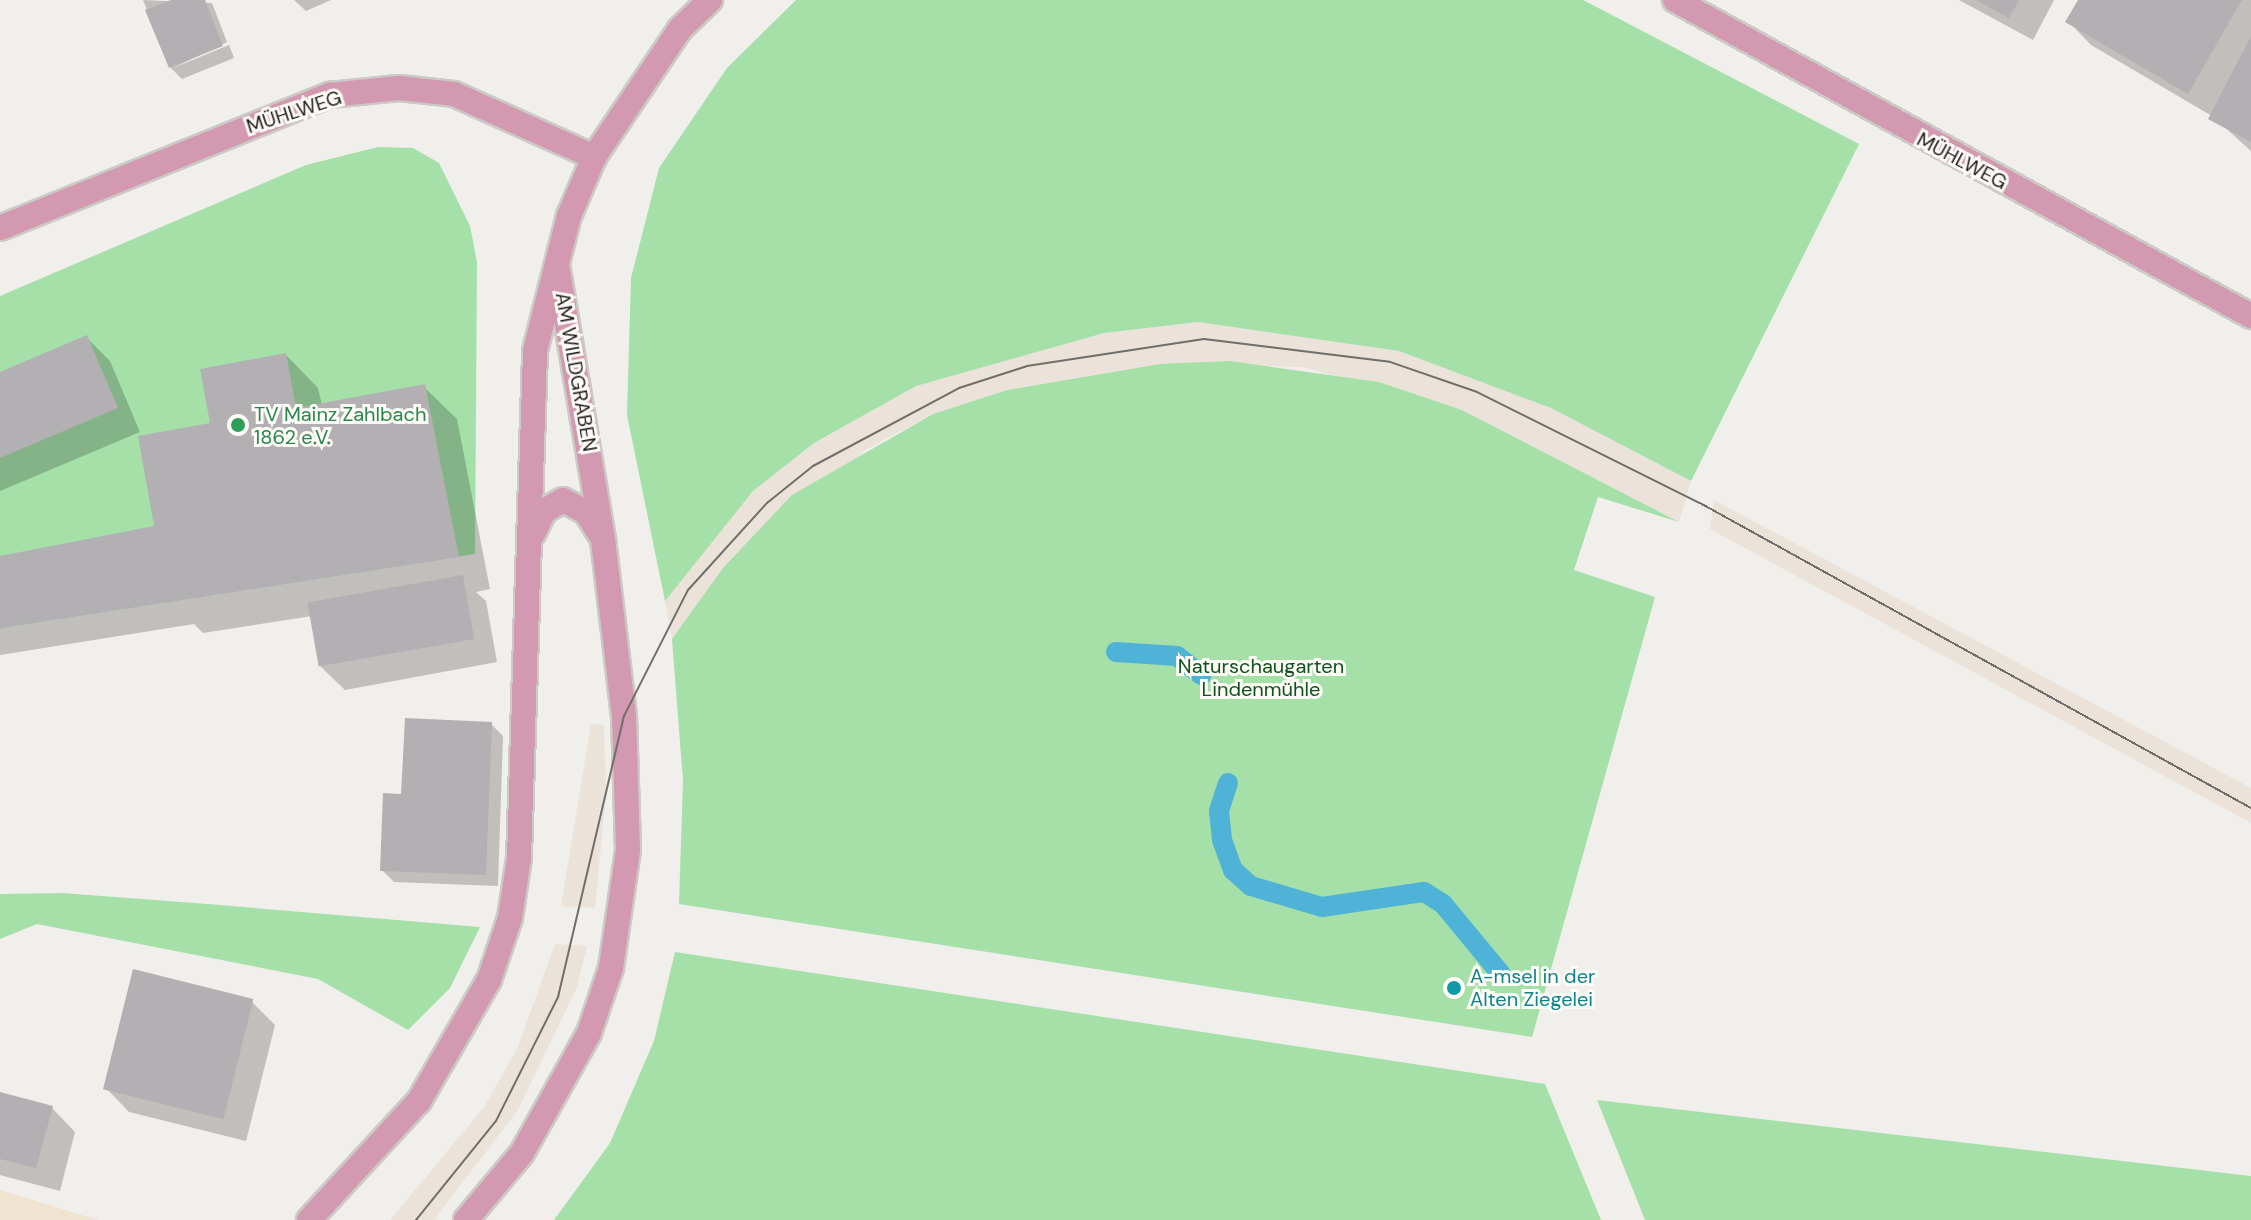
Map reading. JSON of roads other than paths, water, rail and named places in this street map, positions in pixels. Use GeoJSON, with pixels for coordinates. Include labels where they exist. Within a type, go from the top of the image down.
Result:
{"type":"FeatureCollection","features":[{"type":"Feature","properties":{"kind":"street"},"geometry":{"type":"LineString","coordinates":[[556,265],[594,157],[680,29],[710,0]]}},
{"type":"Feature","properties":{"kind":"street","name":"MÜHLWEG"},"geometry":{"type":"LineString","coordinates":[[1675,0],[2251,316]]}},
{"type":"Feature","properties":{"kind":"street","name":"MÜHLWEG"},"geometry":{"type":"LineString","coordinates":[[0,228],[330,95],[399,88],[454,94],[594,157]]}},
{"type":"Feature","properties":{"kind":"street","name":"AM WILDGRABEN"},"geometry":{"type":"LineString","coordinates":[[466,1220],[522,1153],[558,1092],[589,1033],[613,954],[629,782],[603,539],[556,265]]}},
{"type":"Feature","properties":{"kind":"street","name":"AM WILDGRABEN"},"geometry":{"type":"LineString","coordinates":[[309,1220],[419,1101],[489,980],[510,918],[519,858],[535,351],[556,265]]}},
{"type":"Feature","properties":{"kind":"street"},"geometry":{"type":"LineString","coordinates":[[530,540],[544,511],[563,500],[586,512],[603,539]]}},
{"type":"Feature","properties":{"kind":"waterway"},"geometry":{"type":"LineString","coordinates":[[1116,652],[1177,656],[1201,675]]}},
{"type":"Feature","properties":{"kind":"waterway"},"geometry":{"type":"LineString","coordinates":[[1228,783],[1219,811],[1222,840],[1233,870],[1251,886],[1322,907],[1424,892],[1443,904],[1501,974]]}},
{"type":"Feature","properties":{"kind":"tram line"},"geometry":{"type":"LineString","coordinates":[[416,1220],[496,1121],[558,997],[624,716],[688,590],[767,503],[813,466],[959,388],[1027,366],[1204,339],[1390,362],[1477,392],[1700,503],[2251,808]]}},
{"type":"Feature","properties":{"kind":"place","name":"TV Mainz Zahlbach 1862 e.V."},"geometry":{"type":"Point","coordinates":[238,425]}},
{"type":"Feature","properties":{"kind":"place","name":"A-msel in der Alten Ziegelei"},"geometry":{"type":"Point","coordinates":[1454,988]}},
{"type":"Feature","properties":{"kind":"park label","name":"Naturschaugarten Lindenmühle"},"geometry":{"type":"Point","coordinates":[1261,678]}}]}
